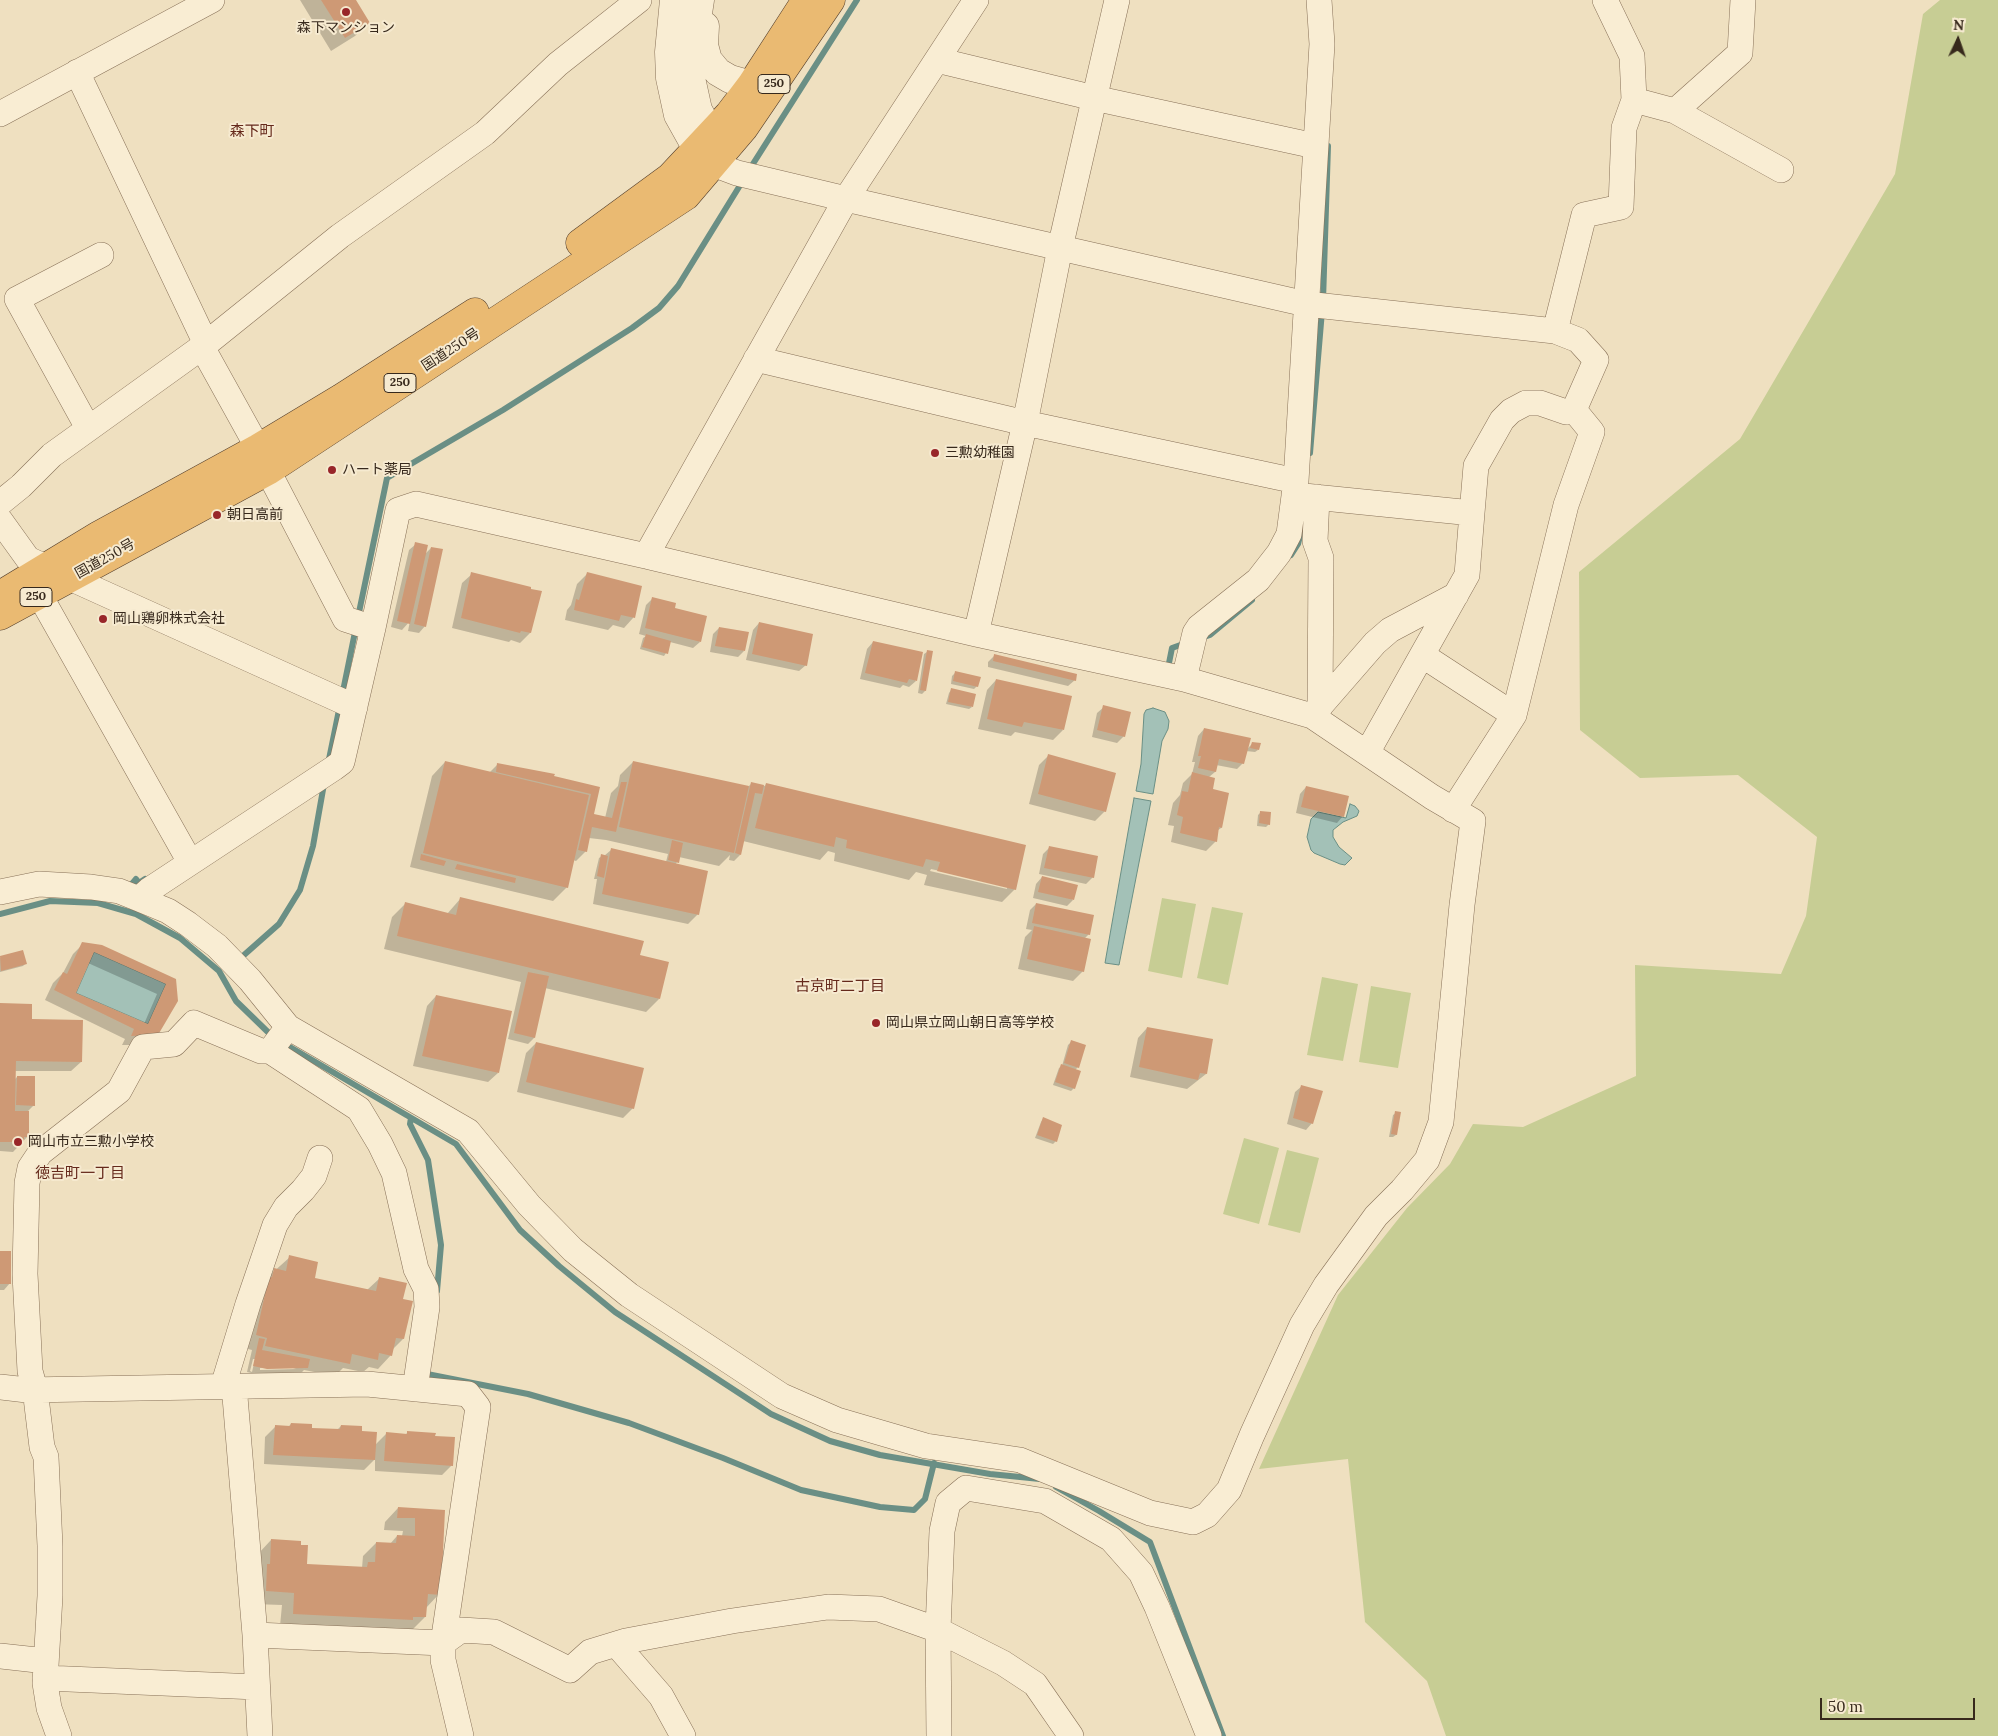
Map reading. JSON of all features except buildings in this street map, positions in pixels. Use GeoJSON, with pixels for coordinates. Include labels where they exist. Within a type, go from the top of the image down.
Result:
{"type":"FeatureCollection","features":[{"type":"Feature","properties":{"kind":"highway","name":"国道250号"},"geometry":{"type":"LineString","coordinates":[[707,149],[729,114],[751,86],[806,0]]}},
{"type":"Feature","properties":{"kind":"highway","name":"国道250号"},"geometry":{"type":"LineString","coordinates":[[0,616],[43,575],[99,535],[263,460],[341,398],[598,232],[707,149],[744,128],[830,0]]}},
{"type":"Feature","properties":{"kind":"highway","name":"国道250号"},"geometry":{"type":"LineString","coordinates":[[0,595],[43,575]]}},
{"type":"Feature","properties":{"kind":"street"},"geometry":{"type":"LineString","coordinates":[[0,114],[212,0]]}},
{"type":"Feature","properties":{"kind":"street"},"geometry":{"type":"LineString","coordinates":[[0,502],[21,486],[52,455],[204,345],[340,236],[485,133],[558,64],[639,0]]}},
{"type":"Feature","properties":{"kind":"street"},"geometry":{"type":"LineString","coordinates":[[674,0],[670,78],[678,116],[707,149],[737,173],[1316,305],[1555,331],[1578,340],[1596,360],[1574,410]]}},
{"type":"Feature","properties":{"kind":"street"},"geometry":{"type":"LineString","coordinates":[[700,0],[691,60],[691,78],[707,149]]}},
{"type":"Feature","properties":{"kind":"street"},"geometry":{"type":"LineString","coordinates":[[707,0],[704,45],[708,60],[718,72],[730,79],[751,86]]}},
{"type":"Feature","properties":{"kind":"street"},"geometry":{"type":"LineString","coordinates":[[646,556],[846,199],[976,0]]}},
{"type":"Feature","properties":{"kind":"street"},"geometry":{"type":"LineString","coordinates":[[976,634],[1025,423],[1060,248],[1116,0]]}},
{"type":"Feature","properties":{"kind":"street"},"geometry":{"type":"LineString","coordinates":[[1555,331],[1584,215],[1621,207],[1624,128],[1634,100],[1632,56],[1605,0]]}},
{"type":"Feature","properties":{"kind":"street"},"geometry":{"type":"LineString","coordinates":[[1675,111],[1740,53],[1743,0]]}},
{"type":"Feature","properties":{"kind":"street"},"geometry":{"type":"LineString","coordinates":[[1316,1],[1322,44],[1315,146],[1316,305],[1304,493],[1315,542],[1321,558],[1316,712]]}},
{"type":"Feature","properties":{"kind":"street"},"geometry":{"type":"LineString","coordinates":[[937,60],[1094,98],[1315,146]]}},
{"type":"Feature","properties":{"kind":"street"},"geometry":{"type":"LineString","coordinates":[[77,72],[204,345],[345,619],[362,624]]}},
{"type":"Feature","properties":{"kind":"street"},"geometry":{"type":"LineString","coordinates":[[1634,100],[1675,111],[1781,170]]}},
{"type":"Feature","properties":{"kind":"street"},"geometry":{"type":"LineString","coordinates":[[88,428],[16,299],[101,255]]}},
{"type":"Feature","properties":{"kind":"street"},"geometry":{"type":"LineString","coordinates":[[756,359],[1025,423],[1304,493],[1472,513]]}},
{"type":"Feature","properties":{"kind":"street"},"geometry":{"type":"LineString","coordinates":[[1367,754],[1467,575],[1476,466],[1481,454],[1502,420],[1511,410],[1526,403],[1540,403],[1566,412],[1574,410]]}},
{"type":"Feature","properties":{"kind":"street"},"geometry":{"type":"LineString","coordinates":[[1453,810],[1514,715],[1566,505],[1592,432],[1574,410]]}},
{"type":"Feature","properties":{"kind":"street"},"geometry":{"type":"LineString","coordinates":[[1190,656],[1199,626],[1258,580],[1280,553],[1304,493]]}},
{"type":"Feature","properties":{"kind":"street"},"geometry":{"type":"LineString","coordinates":[[139,899],[190,862],[342,762],[346,702],[362,624],[398,510],[416,504],[976,634],[1190,656],[1316,712],[1367,754],[1473,821],[1462,905],[1441,1122],[1427,1160],[1402,1190],[1376,1216],[1326,1286],[1302,1325],[1252,1435],[1230,1490],[1207,1515],[1193,1522],[1150,1514],[1021,1478],[926,1446],[837,1420],[782,1396],[629,1294],[573,1250],[529,1205],[468,1131],[278,1040]]}},
{"type":"Feature","properties":{"kind":"street"},"geometry":{"type":"LineString","coordinates":[[0,520],[43,575],[190,862]]}},
{"type":"Feature","properties":{"kind":"street"},"geometry":{"type":"LineString","coordinates":[[0,546],[43,575],[346,702]]}},
{"type":"Feature","properties":{"kind":"street"},"geometry":{"type":"LineString","coordinates":[[1316,712],[1375,643],[1390,630],[1456,596]]}},
{"type":"Feature","properties":{"kind":"street"},"geometry":{"type":"LineString","coordinates":[[1422,656],[1514,715]]}},
{"type":"Feature","properties":{"kind":"street"},"geometry":{"type":"LineString","coordinates":[[0,892],[39,884],[64,884],[119,891],[168,911],[217,946],[250,980],[278,1040],[359,1110],[380,1144],[394,1173],[416,1269],[426,1289],[427,1307],[414,1389]]}},
{"type":"Feature","properties":{"kind":"street"},"geometry":{"type":"LineString","coordinates":[[59,1736],[49,1708],[41,1665],[50,1596],[49,1536],[46,1457],[42,1447],[35,1389],[30,1371],[25,1274],[27,1182],[30,1168],[40,1153],[119,1091],[143,1047],[174,1044],[194,1023],[261,1052],[278,1040]]}},
{"type":"Feature","properties":{"kind":"street"},"geometry":{"type":"LineString","coordinates":[[260,1736],[255,1635],[228,1386],[248,1304],[275,1225],[286,1207],[314,1176],[320,1158]]}},
{"type":"Feature","properties":{"kind":"street"},"geometry":{"type":"LineString","coordinates":[[0,1387],[35,1389],[367,1384],[468,1394],[478,1408],[443,1642],[443,1660],[462,1736]]}},
{"type":"Feature","properties":{"kind":"street"},"geometry":{"type":"LineString","coordinates":[[939,1736],[938,1630],[942,1531],[948,1503],[966,1488],[1021,1478]]}},
{"type":"Feature","properties":{"kind":"street"},"geometry":{"type":"LineString","coordinates":[[1021,1478],[1045,1501],[1111,1539],[1141,1574],[1157,1607],[1210,1736]]}},
{"type":"Feature","properties":{"kind":"street"},"geometry":{"type":"LineString","coordinates":[[255,1635],[443,1642],[461,1630],[494,1632],[570,1670],[590,1652],[616,1644],[732,1621],[828,1608],[879,1609],[938,1630],[1003,1662],[1035,1684],[1071,1736]]}},
{"type":"Feature","properties":{"kind":"street"},"geometry":{"type":"LineString","coordinates":[[616,1644],[661,1696],[683,1736]]}},
{"type":"Feature","properties":{"kind":"street"},"geometry":{"type":"LineString","coordinates":[[0,1656],[41,1665],[257,1687]]}},
{"type":"Feature","properties":{"kind":"green space"},"geometry":{"type":"Polygon","coordinates":[[[1940,0],[1998,0],[1998,1736],[1446,1736],[1427,1681],[1365,1622],[1348,1459],[1259,1469],[1338,1295],[1407,1208],[1450,1164],[1473,1124],[1523,1127],[1636,1076],[1635,965],[1781,974],[1806,916],[1817,837],[1738,775],[1640,778],[1580,730],[1579,572],[1740,439],[1895,174],[1923,14],[1940,0]]]}},
{"type":"Feature","properties":{"kind":"green space"},"geometry":{"type":"Polygon","coordinates":[[[1162,898],[1196,904],[1182,978],[1148,971],[1162,898]]]}},
{"type":"Feature","properties":{"kind":"green space"},"geometry":{"type":"Polygon","coordinates":[[[1212,907],[1243,913],[1228,985],[1197,978],[1212,907]]]}},
{"type":"Feature","properties":{"kind":"green space"},"geometry":{"type":"Polygon","coordinates":[[[1322,977],[1358,984],[1343,1061],[1307,1055],[1322,977]]]}},
{"type":"Feature","properties":{"kind":"green space"},"geometry":{"type":"Polygon","coordinates":[[[1371,986],[1411,993],[1398,1068],[1359,1062],[1371,986]]]}},
{"type":"Feature","properties":{"kind":"green space"},"geometry":{"type":"Polygon","coordinates":[[[1244,1138],[1279,1148],[1259,1224],[1223,1214],[1244,1138]]]}},
{"type":"Feature","properties":{"kind":"green space"},"geometry":{"type":"Polygon","coordinates":[[[1287,1150],[1319,1158],[1300,1233],[1268,1225],[1287,1150]]]}},
{"type":"Feature","properties":{"kind":"water"},"geometry":{"type":"Polygon","coordinates":[[[1153,708],[1165,712],[1169,721],[1168,729],[1162,741],[1153,794],[1136,791],[1141,764],[1144,714],[1146,710],[1153,708]]]}},
{"type":"Feature","properties":{"kind":"water"},"geometry":{"type":"Polygon","coordinates":[[[1134,798],[1151,801],[1119,965],[1105,963],[1134,798]]]}},
{"type":"Feature","properties":{"kind":"water"},"geometry":{"type":"Polygon","coordinates":[[[1350,804],[1359,811],[1357,816],[1343,822],[1333,830],[1333,837],[1339,847],[1352,858],[1345,865],[1314,853],[1311,850],[1307,837],[1311,819],[1318,812],[1346,818],[1350,804]]]}},
{"type":"Feature","properties":{"kind":"water"},"geometry":{"type":"Polygon","coordinates":[[[94,952],[166,984],[148,1024],[76,993],[94,952]]]}},
{"type":"Feature","properties":{"kind":"waterway"},"geometry":{"type":"LineString","coordinates":[[751,167],[857,0]]}},
{"type":"Feature","properties":{"kind":"waterway"},"geometry":{"type":"LineString","coordinates":[[1323,301],[1328,146]]}},
{"type":"Feature","properties":{"kind":"waterway"},"geometry":{"type":"LineString","coordinates":[[358,617],[387,478],[503,410],[632,328],[659,308],[678,286],[739,187]]}},
{"type":"Feature","properties":{"kind":"waterway"},"geometry":{"type":"LineString","coordinates":[[1310,453],[1322,311]]}},
{"type":"Feature","properties":{"kind":"waterway"},"geometry":{"type":"LineString","coordinates":[[1291,555],[1298,544],[1304,520]]}},
{"type":"Feature","properties":{"kind":"waterway"},"geometry":{"type":"LineString","coordinates":[[1201,638],[1210,635],[1252,600]]}},
{"type":"Feature","properties":{"kind":"waterway"},"geometry":{"type":"LineString","coordinates":[[342,696],[356,627]]}},
{"type":"Feature","properties":{"kind":"waterway"},"geometry":{"type":"LineString","coordinates":[[1169,663],[1172,648],[1186,643]]}},
{"type":"Feature","properties":{"kind":"waterway"},"geometry":{"type":"LineString","coordinates":[[328,764],[340,705]]}},
{"type":"Feature","properties":{"kind":"waterway"},"geometry":{"type":"LineString","coordinates":[[244,955],[279,924],[300,890],[313,846],[324,784]]}},
{"type":"Feature","properties":{"kind":"waterway"},"geometry":{"type":"LineString","coordinates":[[131,885],[136,879],[139,883],[145,879]]}},
{"type":"Feature","properties":{"kind":"waterway"},"geometry":{"type":"LineString","coordinates":[[0,914],[50,901],[98,903],[136,914],[180,938],[219,971],[236,1001],[273,1037]]}},
{"type":"Feature","properties":{"kind":"waterway"},"geometry":{"type":"LineString","coordinates":[[283,1043],[456,1144],[520,1230],[559,1266],[615,1312],[771,1414],[830,1441],[880,1455],[990,1474],[1040,1479]]}},
{"type":"Feature","properties":{"kind":"waterway"},"geometry":{"type":"LineString","coordinates":[[411,1118],[410,1124],[428,1160],[441,1245],[437,1291]]}},
{"type":"Feature","properties":{"kind":"waterway"},"geometry":{"type":"LineString","coordinates":[[427,1370],[427,1374],[528,1394],[629,1423],[723,1458],[801,1490],[880,1507],[914,1510],[925,1499],[934,1463]]}},
{"type":"Feature","properties":{"kind":"waterway"},"geometry":{"type":"LineString","coordinates":[[1056,1487],[1150,1542],[1223,1736]]}},
{"type":"Feature","properties":{"kind":"place","name":"森下マンション"},"geometry":{"type":"Point","coordinates":[346,12]}},
{"type":"Feature","properties":{"kind":"place","name":"三勲幼稚園"},"geometry":{"type":"Point","coordinates":[935,453]}},
{"type":"Feature","properties":{"kind":"place","name":"ハート薬局"},"geometry":{"type":"Point","coordinates":[332,470]}},
{"type":"Feature","properties":{"kind":"place","name":"朝日高前"},"geometry":{"type":"Point","coordinates":[217,515]}},
{"type":"Feature","properties":{"kind":"place","name":"岡山鶏卵株式会社"},"geometry":{"type":"Point","coordinates":[103,619]}},
{"type":"Feature","properties":{"kind":"place","name":"岡山県立岡山朝日高等学校"},"geometry":{"type":"Point","coordinates":[876,1023]}},
{"type":"Feature","properties":{"kind":"place","name":"岡山市立三勲小学校"},"geometry":{"type":"Point","coordinates":[18,1142]}},
{"type":"Feature","properties":{"kind":"district","name":"森下町"},"geometry":{"type":"Point","coordinates":[252,132]}},
{"type":"Feature","properties":{"kind":"district","name":"古京町二丁目"},"geometry":{"type":"Point","coordinates":[840,987]}},
{"type":"Feature","properties":{"kind":"district","name":"徳吉町一丁目"},"geometry":{"type":"Point","coordinates":[80,1174]}}]}
